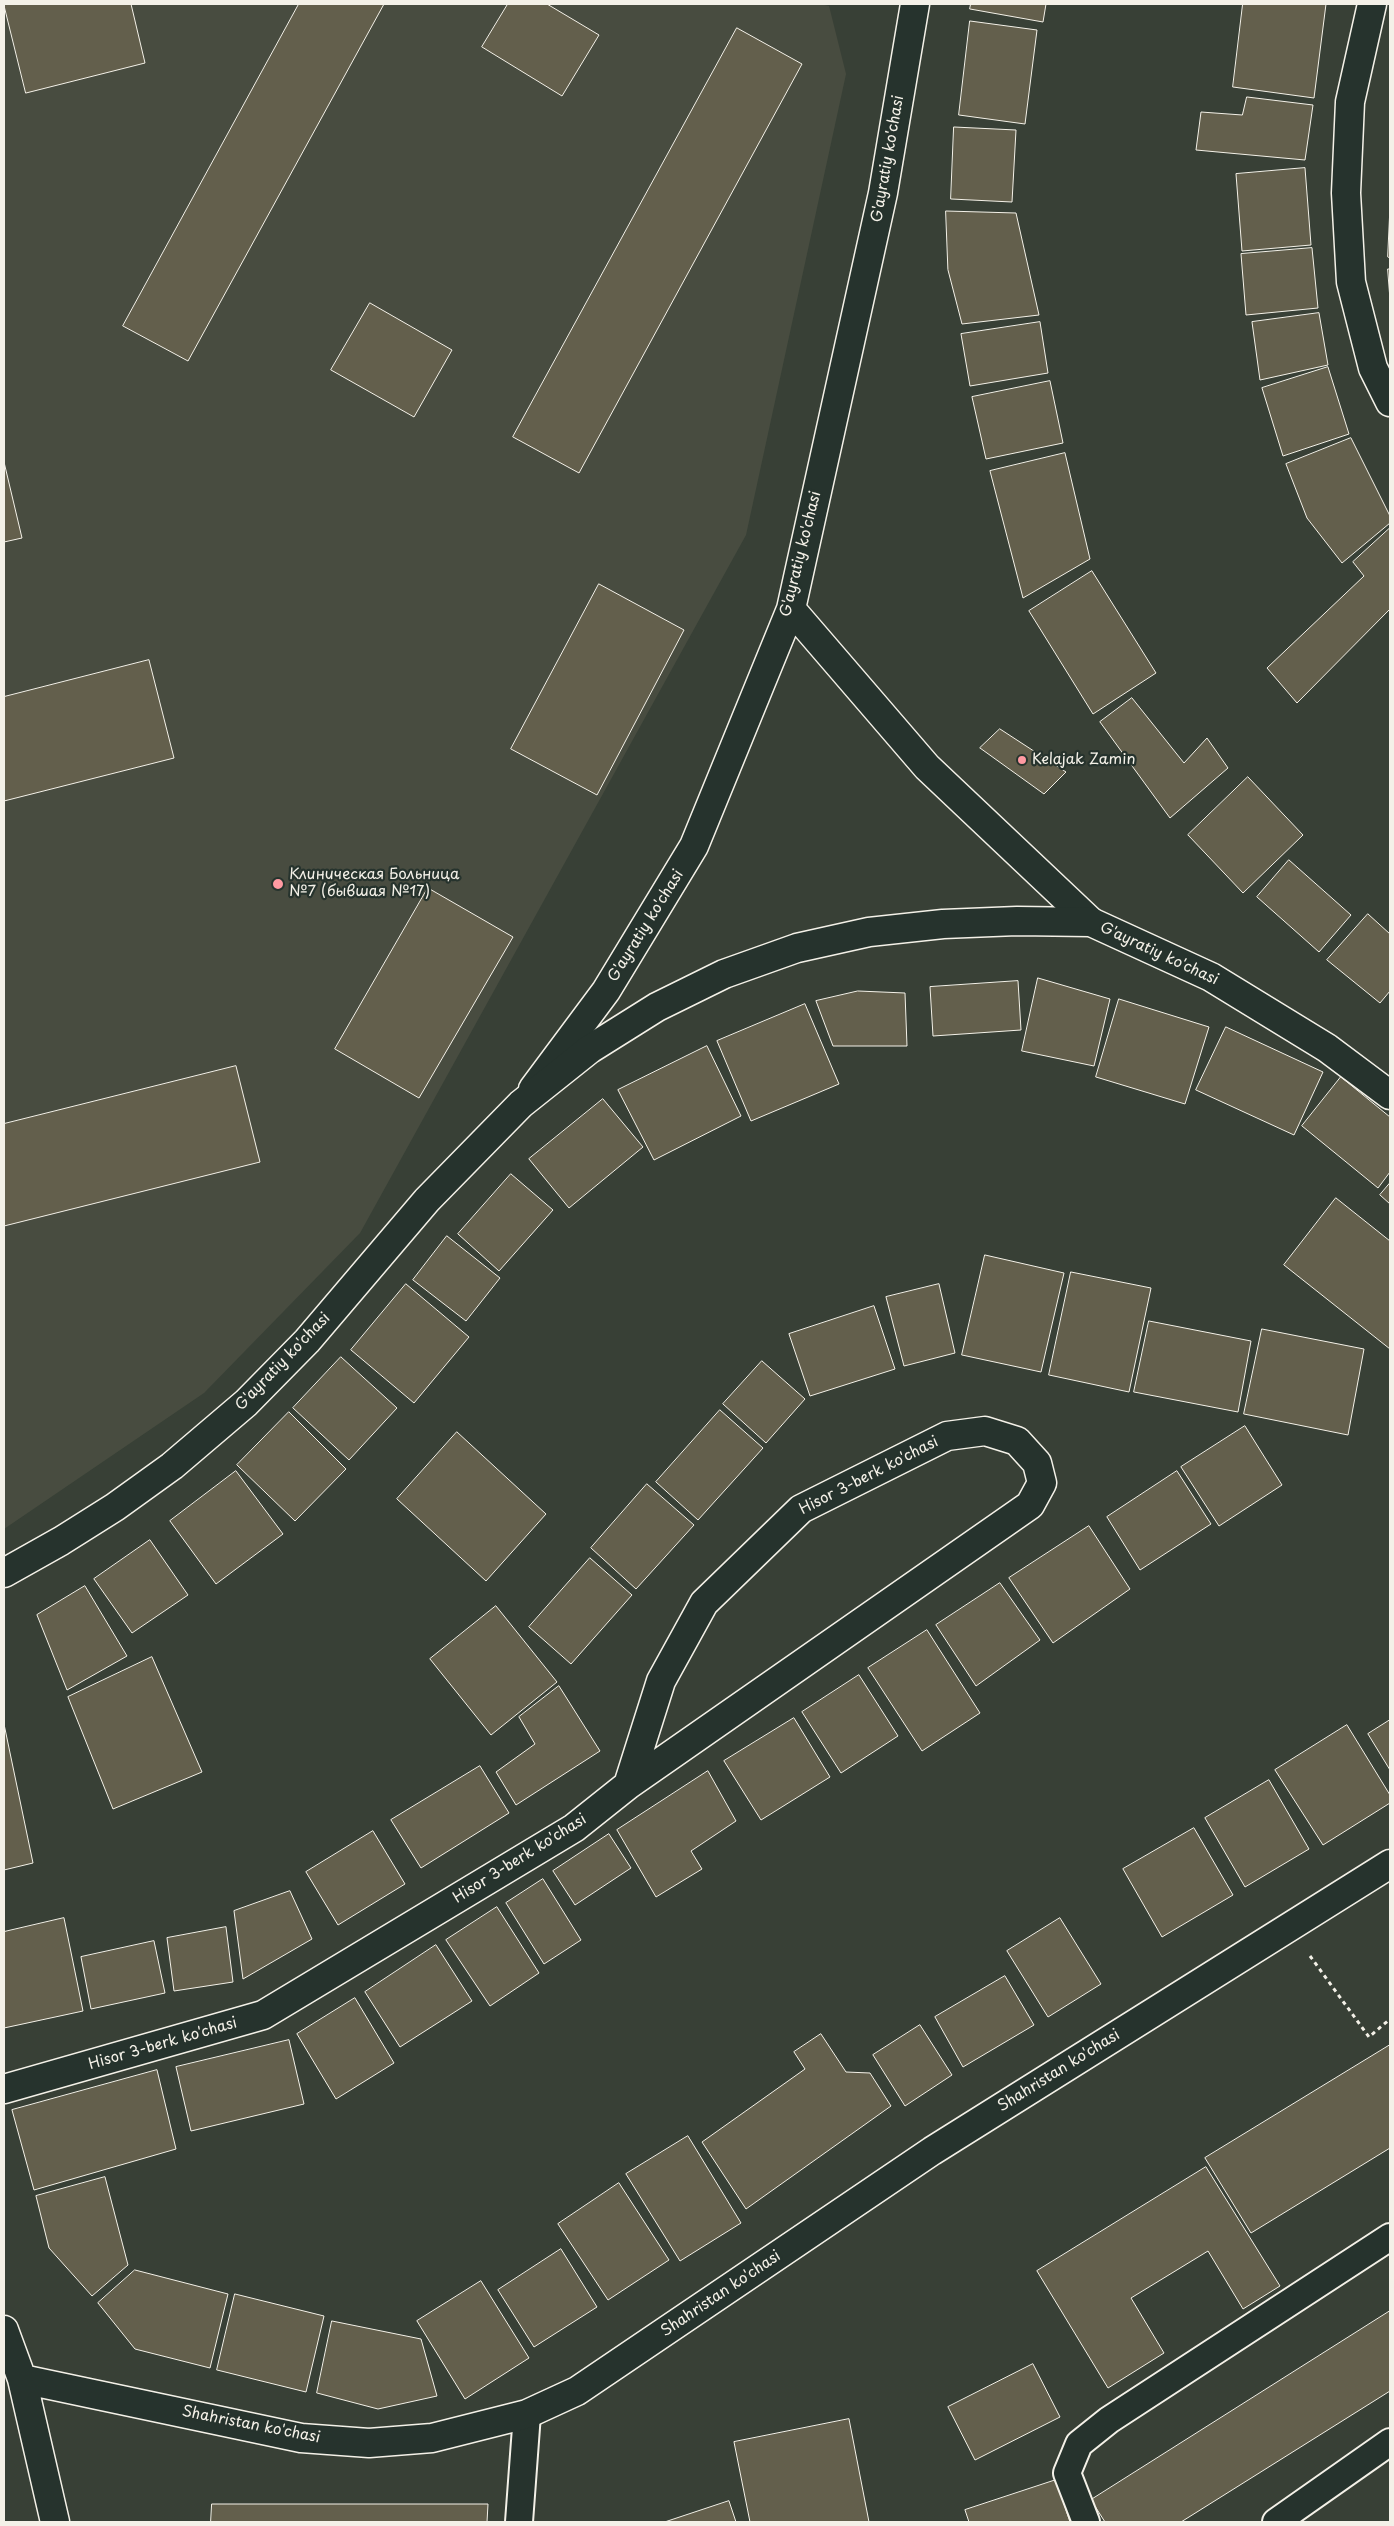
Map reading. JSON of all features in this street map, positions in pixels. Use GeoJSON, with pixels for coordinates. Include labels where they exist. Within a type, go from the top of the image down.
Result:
{"type":"FeatureCollection","features":[{"type":"Feature","properties":{"kind":"street","name":"G'ayratiy ko'chasi"},"geometry":{"type":"LineString","coordinates":[[521,1104],[606,991],[694,846],[790,609],[883,193],[915,4]]}},
{"type":"Feature","properties":{"kind":"street"},"geometry":{"type":"LineString","coordinates":[[1372,4],[1350,102],[1346,193],[1351,282],[1374,368],[1390,402]]}},
{"type":"Feature","properties":{"kind":"street"},"geometry":{"type":"LineString","coordinates":[[790,609],[927,767],[1091,922]]}},
{"type":"Feature","properties":{"kind":"street","name":"G'ayratiy ko'chasi"},"geometry":{"type":"LineString","coordinates":[[4,1572],[61,1541],[115,1507],[172,1466],[246,1403],[307,1341],[427,1200],[521,1104],[590,1049],[657,1007],[724,974],[797,948],[869,932],[943,924],[1017,921],[1091,922],[1211,977],[1327,1048],[1390,1095]]}},
{"type":"Feature","properties":{"kind":"street","name":"Hisor 3-berk ko'chasi"},"geometry":{"type":"LineString","coordinates":[[4,2089],[263,2015],[574,1828],[628,1786],[1030,1505],[1042,1483],[1037,1464],[1017,1441],[985,1431],[947,1436],[800,1509],[704,1604],[661,1681],[628,1786]]}},
{"type":"Feature","properties":{"kind":"street","name":"Shahristan ko'chasi"},"geometry":{"type":"LineString","coordinates":[[22,2378],[302,2438],[369,2443],[432,2438],[527,2414],[577,2391],[932,2151],[1390,1864]]}},
{"type":"Feature","properties":{"kind":"street"},"geometry":{"type":"LineString","coordinates":[[4,2330],[22,2378],[54,2522]]}},
{"type":"Feature","properties":{"kind":"lane"},"geometry":{"type":"LineString","coordinates":[[1086,2522],[1067,2473],[1079,2444],[1109,2420],[1390,2237]]}},
{"type":"Feature","properties":{"kind":"lane"},"geometry":{"type":"LineString","coordinates":[[520,2522],[527,2414]]}},
{"type":"Feature","properties":{"kind":"lane"},"geometry":{"type":"LineString","coordinates":[[1276,2522],[1390,2442]]}},
{"type":"Feature","properties":{"kind":"path"},"geometry":{"type":"LineString","coordinates":[[1289,1927],[1369,2037],[1390,2019]]}},
{"type":"Feature","properties":{"kind":"shaded area","name":"Клиническая Больница №7 (бывшая №17)"},"geometry":{"type":"Polygon","coordinates":[[[4,4],[820,4],[829,6],[846,74],[746,535],[360,1233],[204,1393],[4,1529],[4,4]]]}},
{"type":"Feature","properties":{"kind":"building"},"geometry":{"type":"Polygon","coordinates":[[[4,4],[131,4],[145,63],[26,93],[4,4]]]}},
{"type":"Feature","properties":{"kind":"building"},"geometry":{"type":"Polygon","coordinates":[[[299,4],[384,4],[188,361],[123,326],[299,4]]]}},
{"type":"Feature","properties":{"kind":"building"},"geometry":{"type":"Polygon","coordinates":[[[508,4],[547,4],[599,35],[562,96],[482,47],[508,4]]]}},
{"type":"Feature","properties":{"kind":"building"},"geometry":{"type":"Polygon","coordinates":[[[971,4],[1046,4],[1043,22],[970,9],[971,4]]]}},
{"type":"Feature","properties":{"kind":"building"},"geometry":{"type":"Polygon","coordinates":[[[1243,4],[1326,4],[1314,98],[1233,87],[1243,4]]]}},
{"type":"Feature","properties":{"kind":"building"},"geometry":{"type":"Polygon","coordinates":[[[970,21],[1037,30],[1025,124],[959,115],[970,21]]]}},
{"type":"Feature","properties":{"kind":"building"},"geometry":{"type":"Polygon","coordinates":[[[737,28],[802,64],[579,473],[513,437],[737,28]]]}},
{"type":"Feature","properties":{"kind":"building"},"geometry":{"type":"Polygon","coordinates":[[[1247,97],[1313,105],[1305,160],[1196,150],[1201,112],[1242,115],[1247,97]]]}},
{"type":"Feature","properties":{"kind":"building"},"geometry":{"type":"Polygon","coordinates":[[[954,127],[1016,130],[1012,202],[951,199],[954,127]]]}},
{"type":"Feature","properties":{"kind":"building"},"geometry":{"type":"Polygon","coordinates":[[[1305,168],[1311,245],[1242,251],[1236,174],[1305,168]]]}},
{"type":"Feature","properties":{"kind":"building"},"geometry":{"type":"Polygon","coordinates":[[[1390,207],[1390,258],[1388,257],[1390,207]]]}},
{"type":"Feature","properties":{"kind":"building"},"geometry":{"type":"Polygon","coordinates":[[[946,211],[1016,213],[1039,315],[962,324],[948,270],[946,211]]]}},
{"type":"Feature","properties":{"kind":"building"},"geometry":{"type":"Polygon","coordinates":[[[1312,248],[1318,308],[1246,315],[1241,254],[1312,248]]]}},
{"type":"Feature","properties":{"kind":"building"},"geometry":{"type":"Polygon","coordinates":[[[1388,269],[1390,269],[1390,299],[1388,269]]]}},
{"type":"Feature","properties":{"kind":"building"},"geometry":{"type":"Polygon","coordinates":[[[370,303],[452,350],[414,417],[331,370],[370,303]]]}},
{"type":"Feature","properties":{"kind":"building"},"geometry":{"type":"Polygon","coordinates":[[[1319,313],[1328,365],[1260,380],[1252,322],[1319,313]]]}},
{"type":"Feature","properties":{"kind":"building"},"geometry":{"type":"Polygon","coordinates":[[[1040,322],[1048,373],[970,386],[961,334],[1040,322]]]}},
{"type":"Feature","properties":{"kind":"building"},"geometry":{"type":"Polygon","coordinates":[[[1328,367],[1349,434],[1283,456],[1262,388],[1328,367]]]}},
{"type":"Feature","properties":{"kind":"building"},"geometry":{"type":"Polygon","coordinates":[[[1050,381],[1063,443],[986,459],[972,397],[1050,381]]]}},
{"type":"Feature","properties":{"kind":"building"},"geometry":{"type":"Polygon","coordinates":[[[1351,438],[1390,516],[1390,523],[1342,563],[1307,518],[1286,464],[1351,438]]]}},
{"type":"Feature","properties":{"kind":"building"},"geometry":{"type":"Polygon","coordinates":[[[1065,453],[1090,559],[1023,598],[990,471],[1065,453]]]}},
{"type":"Feature","properties":{"kind":"building"},"geometry":{"type":"Polygon","coordinates":[[[4,462],[22,538],[4,542],[4,462]]]}},
{"type":"Feature","properties":{"kind":"building"},"geometry":{"type":"Polygon","coordinates":[[[1390,528],[1390,609],[1297,703],[1267,668],[1364,576],[1353,562],[1390,528]]]}},
{"type":"Feature","properties":{"kind":"building"},"geometry":{"type":"Polygon","coordinates":[[[1092,571],[1156,673],[1093,714],[1029,611],[1092,571]]]}},
{"type":"Feature","properties":{"kind":"building"},"geometry":{"type":"Polygon","coordinates":[[[599,584],[684,630],[597,795],[511,749],[599,584]]]}},
{"type":"Feature","properties":{"kind":"building"},"geometry":{"type":"Polygon","coordinates":[[[149,660],[174,758],[4,801],[4,697],[149,660]]]}},
{"type":"Feature","properties":{"kind":"building"},"geometry":{"type":"Polygon","coordinates":[[[1132,698],[1184,763],[1207,738],[1228,768],[1170,818],[1100,722],[1132,698]]]}},
{"type":"Feature","properties":{"kind":"building","name":"Kelajak Zamin"},"geometry":{"type":"Polygon","coordinates":[[[1000,729],[1066,772],[1044,794],[980,748],[1000,729]]]}},
{"type":"Feature","properties":{"kind":"building"},"geometry":{"type":"Polygon","coordinates":[[[1248,777],[1303,835],[1243,893],[1188,835],[1248,777]]]}},
{"type":"Feature","properties":{"kind":"building"},"geometry":{"type":"Polygon","coordinates":[[[1289,860],[1351,915],[1319,952],[1257,897],[1289,860]]]}},
{"type":"Feature","properties":{"kind":"building"},"geometry":{"type":"Polygon","coordinates":[[[428,888],[513,937],[419,1098],[335,1049],[428,888]]]}},
{"type":"Feature","properties":{"kind":"building"},"geometry":{"type":"Polygon","coordinates":[[[1368,914],[1390,934],[1390,991],[1380,1003],[1327,960],[1368,914]]]}},
{"type":"Feature","properties":{"kind":"building"},"geometry":{"type":"Polygon","coordinates":[[[1038,978],[1110,999],[1094,1066],[1022,1051],[1038,978]]]}},
{"type":"Feature","properties":{"kind":"building"},"geometry":{"type":"Polygon","coordinates":[[[1018,981],[1021,1030],[933,1036],[930,987],[1018,981]]]}},
{"type":"Feature","properties":{"kind":"building"},"geometry":{"type":"Polygon","coordinates":[[[858,991],[905,993],[907,1046],[833,1046],[816,1001],[858,991]]]}},
{"type":"Feature","properties":{"kind":"building"},"geometry":{"type":"Polygon","coordinates":[[[1119,999],[1209,1027],[1185,1104],[1096,1077],[1119,999]]]}},
{"type":"Feature","properties":{"kind":"building"},"geometry":{"type":"Polygon","coordinates":[[[805,1004],[839,1084],[751,1121],[717,1041],[805,1004]]]}},
{"type":"Feature","properties":{"kind":"building"},"geometry":{"type":"Polygon","coordinates":[[[1226,1027],[1323,1072],[1294,1135],[1196,1090],[1226,1027]]]}},
{"type":"Feature","properties":{"kind":"building"},"geometry":{"type":"Polygon","coordinates":[[[707,1046],[741,1116],[654,1160],[618,1090],[707,1046]]]}},
{"type":"Feature","properties":{"kind":"building"},"geometry":{"type":"Polygon","coordinates":[[[236,1066],[260,1162],[4,1226],[4,1124],[236,1066]]]}},
{"type":"Feature","properties":{"kind":"building"},"geometry":{"type":"Polygon","coordinates":[[[1341,1077],[1390,1117],[1390,1172],[1378,1188],[1302,1126],[1341,1077]]]}},
{"type":"Feature","properties":{"kind":"building"},"geometry":{"type":"Polygon","coordinates":[[[603,1099],[643,1147],[569,1208],[529,1159],[603,1099]]]}},
{"type":"Feature","properties":{"kind":"building"},"geometry":{"type":"Polygon","coordinates":[[[511,1174],[553,1210],[499,1271],[458,1234],[511,1174]]]}},
{"type":"Feature","properties":{"kind":"building"},"geometry":{"type":"Polygon","coordinates":[[[1390,1183],[1390,1204],[1380,1195],[1390,1183]]]}},
{"type":"Feature","properties":{"kind":"building"},"geometry":{"type":"Polygon","coordinates":[[[1336,1198],[1390,1241],[1390,1349],[1284,1265],[1336,1198]]]}},
{"type":"Feature","properties":{"kind":"building"},"geometry":{"type":"Polygon","coordinates":[[[447,1236],[500,1278],[466,1321],[413,1280],[447,1236]]]}},
{"type":"Feature","properties":{"kind":"building"},"geometry":{"type":"Polygon","coordinates":[[[985,1255],[1064,1273],[1041,1372],[962,1355],[985,1255]]]}},
{"type":"Feature","properties":{"kind":"building"},"geometry":{"type":"Polygon","coordinates":[[[1071,1272],[1151,1288],[1129,1392],[1049,1375],[1071,1272]]]}},
{"type":"Feature","properties":{"kind":"building"},"geometry":{"type":"Polygon","coordinates":[[[406,1284],[469,1337],[414,1403],[351,1350],[406,1284]]]}},
{"type":"Feature","properties":{"kind":"building"},"geometry":{"type":"Polygon","coordinates":[[[939,1284],[955,1353],[904,1366],[886,1297],[939,1284]]]}},
{"type":"Feature","properties":{"kind":"building"},"geometry":{"type":"Polygon","coordinates":[[[874,1306],[895,1369],[810,1396],[789,1334],[874,1306]]]}},
{"type":"Feature","properties":{"kind":"building"},"geometry":{"type":"Polygon","coordinates":[[[1149,1321],[1251,1341],[1238,1412],[1134,1392],[1149,1321]]]}},
{"type":"Feature","properties":{"kind":"building"},"geometry":{"type":"Polygon","coordinates":[[[1262,1329],[1364,1349],[1348,1435],[1244,1414],[1262,1329]]]}},
{"type":"Feature","properties":{"kind":"building"},"geometry":{"type":"Polygon","coordinates":[[[341,1357],[397,1408],[349,1460],[293,1408],[341,1357]]]}},
{"type":"Feature","properties":{"kind":"building"},"geometry":{"type":"Polygon","coordinates":[[[762,1361],[805,1399],[766,1443],[723,1404],[762,1361]]]}},
{"type":"Feature","properties":{"kind":"building"},"geometry":{"type":"Polygon","coordinates":[[[720,1410],[763,1448],[698,1520],[656,1482],[720,1410]]]}},
{"type":"Feature","properties":{"kind":"building"},"geometry":{"type":"Polygon","coordinates":[[[289,1412],[346,1469],[295,1521],[237,1465],[289,1412]]]}},
{"type":"Feature","properties":{"kind":"building"},"geometry":{"type":"Polygon","coordinates":[[[1245,1426],[1282,1485],[1219,1526],[1181,1467],[1245,1426]]]}},
{"type":"Feature","properties":{"kind":"building"},"geometry":{"type":"Polygon","coordinates":[[[457,1432],[546,1514],[486,1581],[397,1499],[457,1432]]]}},
{"type":"Feature","properties":{"kind":"building"},"geometry":{"type":"Polygon","coordinates":[[[236,1471],[283,1534],[216,1584],[170,1521],[236,1471]]]}},
{"type":"Feature","properties":{"kind":"building"},"geometry":{"type":"Polygon","coordinates":[[[1177,1471],[1211,1524],[1140,1570],[1107,1517],[1177,1471]]]}},
{"type":"Feature","properties":{"kind":"building"},"geometry":{"type":"Polygon","coordinates":[[[647,1484],[694,1525],[636,1589],[591,1548],[647,1484]]]}},
{"type":"Feature","properties":{"kind":"building"},"geometry":{"type":"Polygon","coordinates":[[[1089,1526],[1130,1589],[1053,1643],[1009,1578],[1089,1526]]]}},
{"type":"Feature","properties":{"kind":"building"},"geometry":{"type":"Polygon","coordinates":[[[150,1540],[188,1595],[132,1633],[94,1579],[150,1540]]]}},
{"type":"Feature","properties":{"kind":"building"},"geometry":{"type":"Polygon","coordinates":[[[590,1558],[632,1595],[571,1664],[529,1627],[590,1558]]]}},
{"type":"Feature","properties":{"kind":"building"},"geometry":{"type":"Polygon","coordinates":[[[1000,1583],[1040,1640],[976,1686],[936,1625],[1000,1583]]]}},
{"type":"Feature","properties":{"kind":"building"},"geometry":{"type":"Polygon","coordinates":[[[85,1586],[127,1656],[67,1690],[37,1615],[85,1586]]]}},
{"type":"Feature","properties":{"kind":"building"},"geometry":{"type":"Polygon","coordinates":[[[496,1606],[557,1682],[491,1735],[430,1659],[496,1606]]]}},
{"type":"Feature","properties":{"kind":"building"},"geometry":{"type":"Polygon","coordinates":[[[927,1630],[980,1713],[922,1751],[868,1668],[927,1630]]]}},
{"type":"Feature","properties":{"kind":"building"},"geometry":{"type":"Polygon","coordinates":[[[152,1657],[202,1772],[113,1809],[68,1697],[152,1657]]]}},
{"type":"Feature","properties":{"kind":"building"},"geometry":{"type":"Polygon","coordinates":[[[859,1675],[898,1736],[841,1773],[802,1712],[859,1675]]]}},
{"type":"Feature","properties":{"kind":"building"},"geometry":{"type":"Polygon","coordinates":[[[559,1686],[600,1751],[516,1805],[496,1772],[535,1744],[519,1717],[559,1686]]]}},
{"type":"Feature","properties":{"kind":"building"},"geometry":{"type":"Polygon","coordinates":[[[794,1718],[830,1777],[761,1820],[724,1761],[794,1718]]]}},
{"type":"Feature","properties":{"kind":"building"},"geometry":{"type":"Polygon","coordinates":[[[1390,1720],[1390,1770],[1368,1734],[1390,1720]]]}},
{"type":"Feature","properties":{"kind":"building"},"geometry":{"type":"Polygon","coordinates":[[[4,1724],[33,1863],[4,1870],[4,1724]]]}},
{"type":"Feature","properties":{"kind":"building"},"geometry":{"type":"Polygon","coordinates":[[[1347,1725],[1390,1795],[1390,1803],[1323,1845],[1275,1770],[1347,1725]]]}},
{"type":"Feature","properties":{"kind":"building"},"geometry":{"type":"Polygon","coordinates":[[[480,1766],[509,1813],[421,1868],[391,1820],[480,1766]]]}},
{"type":"Feature","properties":{"kind":"building"},"geometry":{"type":"Polygon","coordinates":[[[708,1771],[736,1821],[691,1851],[702,1869],[656,1897],[617,1830],[708,1771]]]}},
{"type":"Feature","properties":{"kind":"building"},"geometry":{"type":"Polygon","coordinates":[[[1269,1780],[1309,1849],[1245,1887],[1205,1818],[1269,1780]]]}},
{"type":"Feature","properties":{"kind":"building"},"geometry":{"type":"Polygon","coordinates":[[[1194,1828],[1233,1895],[1162,1937],[1123,1869],[1194,1828]]]}},
{"type":"Feature","properties":{"kind":"building"},"geometry":{"type":"Polygon","coordinates":[[[373,1831],[405,1884],[338,1925],[306,1872],[373,1831]]]}},
{"type":"Feature","properties":{"kind":"building"},"geometry":{"type":"Polygon","coordinates":[[[609,1834],[631,1868],[575,1905],[553,1871],[609,1834]]]}},
{"type":"Feature","properties":{"kind":"building"},"geometry":{"type":"Polygon","coordinates":[[[543,1879],[581,1940],[544,1964],[506,1903],[543,1879]]]}},
{"type":"Feature","properties":{"kind":"building"},"geometry":{"type":"Polygon","coordinates":[[[290,1891],[312,1939],[243,1979],[234,1911],[290,1891]]]}},
{"type":"Feature","properties":{"kind":"building"},"geometry":{"type":"Polygon","coordinates":[[[497,1907],[539,1973],[490,2006],[446,1940],[497,1907]]]}},
{"type":"Feature","properties":{"kind":"building"},"geometry":{"type":"Polygon","coordinates":[[[64,1918],[83,2011],[4,2028],[4,1932],[64,1918]]]}},
{"type":"Feature","properties":{"kind":"building"},"geometry":{"type":"Polygon","coordinates":[[[1060,1918],[1101,1984],[1048,2017],[1007,1951],[1060,1918]]]}},
{"type":"Feature","properties":{"kind":"building"},"geometry":{"type":"Polygon","coordinates":[[[226,1927],[233,1982],[174,1991],[167,1938],[226,1927]]]}},
{"type":"Feature","properties":{"kind":"building"},"geometry":{"type":"Polygon","coordinates":[[[154,1941],[165,1993],[91,2009],[81,1957],[154,1941]]]}},
{"type":"Feature","properties":{"kind":"building"},"geometry":{"type":"Polygon","coordinates":[[[436,1945],[472,2001],[400,2047],[365,1992],[436,1945]]]}},
{"type":"Feature","properties":{"kind":"building"},"geometry":{"type":"Polygon","coordinates":[[[1005,1976],[1034,2025],[963,2067],[935,2017],[1005,1976]]]}},
{"type":"Feature","properties":{"kind":"building"},"geometry":{"type":"Polygon","coordinates":[[[355,1998],[394,2063],[336,2099],[297,2034],[355,1998]]]}},
{"type":"Feature","properties":{"kind":"building"},"geometry":{"type":"Polygon","coordinates":[[[920,2025],[952,2075],[905,2106],[873,2055],[920,2025]]]}},
{"type":"Feature","properties":{"kind":"building"},"geometry":{"type":"Polygon","coordinates":[[[821,2034],[846,2072],[870,2073],[891,2106],[746,2209],[702,2142],[805,2069],[794,2052],[821,2034]]]}},
{"type":"Feature","properties":{"kind":"building"},"geometry":{"type":"Polygon","coordinates":[[[289,2040],[304,2104],[191,2131],[176,2067],[289,2040]]]}},
{"type":"Feature","properties":{"kind":"building"},"geometry":{"type":"Polygon","coordinates":[[[1390,2045],[1390,2148],[1251,2233],[1205,2158],[1390,2045]]]}},
{"type":"Feature","properties":{"kind":"building"},"geometry":{"type":"Polygon","coordinates":[[[157,2070],[176,2149],[34,2190],[12,2110],[157,2070]]]}},
{"type":"Feature","properties":{"kind":"building"},"geometry":{"type":"Polygon","coordinates":[[[688,2136],[741,2223],[680,2261],[626,2174],[688,2136]]]}},
{"type":"Feature","properties":{"kind":"building"},"geometry":{"type":"Polygon","coordinates":[[[1206,2167],[1280,2286],[1243,2309],[1208,2251],[1131,2298],[1164,2353],[1108,2388],[1037,2271],[1206,2167]]]}},
{"type":"Feature","properties":{"kind":"building"},"geometry":{"type":"Polygon","coordinates":[[[105,2177],[128,2265],[92,2296],[49,2248],[36,2196],[105,2177]]]}},
{"type":"Feature","properties":{"kind":"building"},"geometry":{"type":"Polygon","coordinates":[[[619,2183],[669,2260],[608,2300],[558,2224],[619,2183]]]}},
{"type":"Feature","properties":{"kind":"building"},"geometry":{"type":"Polygon","coordinates":[[[561,2249],[597,2307],[534,2347],[498,2290],[561,2249]]]}},
{"type":"Feature","properties":{"kind":"building"},"geometry":{"type":"Polygon","coordinates":[[[135,2270],[228,2294],[210,2368],[135,2349],[98,2303],[135,2270]]]}},
{"type":"Feature","properties":{"kind":"building"},"geometry":{"type":"Polygon","coordinates":[[[481,2281],[529,2358],[465,2399],[417,2321],[481,2281]]]}},
{"type":"Feature","properties":{"kind":"building"},"geometry":{"type":"Polygon","coordinates":[[[235,2294],[324,2316],[306,2392],[217,2370],[235,2294]]]}},
{"type":"Feature","properties":{"kind":"building"},"geometry":{"type":"Polygon","coordinates":[[[1390,2311],[1390,2391],[1181,2522],[1105,2522],[1091,2500],[1390,2311]]]}},
{"type":"Feature","properties":{"kind":"building"},"geometry":{"type":"Polygon","coordinates":[[[332,2321],[421,2339],[437,2396],[378,2409],[317,2393],[332,2321]]]}},
{"type":"Feature","properties":{"kind":"building"},"geometry":{"type":"Polygon","coordinates":[[[1033,2364],[1060,2417],[975,2460],[948,2407],[1033,2364]]]}},
{"type":"Feature","properties":{"kind":"building"},"geometry":{"type":"Polygon","coordinates":[[[849,2419],[869,2522],[750,2522],[734,2442],[849,2419]]]}},
{"type":"Feature","properties":{"kind":"building"},"geometry":{"type":"Polygon","coordinates":[[[1056,2480],[1070,2522],[969,2522],[965,2510],[1056,2480]]]}},
{"type":"Feature","properties":{"kind":"building"},"geometry":{"type":"Polygon","coordinates":[[[729,2501],[736,2522],[665,2522],[729,2501]]]}},
{"type":"Feature","properties":{"kind":"building"},"geometry":{"type":"Polygon","coordinates":[[[212,2504],[488,2504],[487,2522],[211,2522],[212,2504]]]}},
{"type":"Feature","properties":{"kind":"place","name":"Kelajak Zamin"},"geometry":{"type":"Point","coordinates":[1022,760]}},
{"type":"Feature","properties":{"kind":"place","name":"Клиническая Больница №7 (бывшая №17)"},"geometry":{"type":"Point","coordinates":[278,884]}}]}
